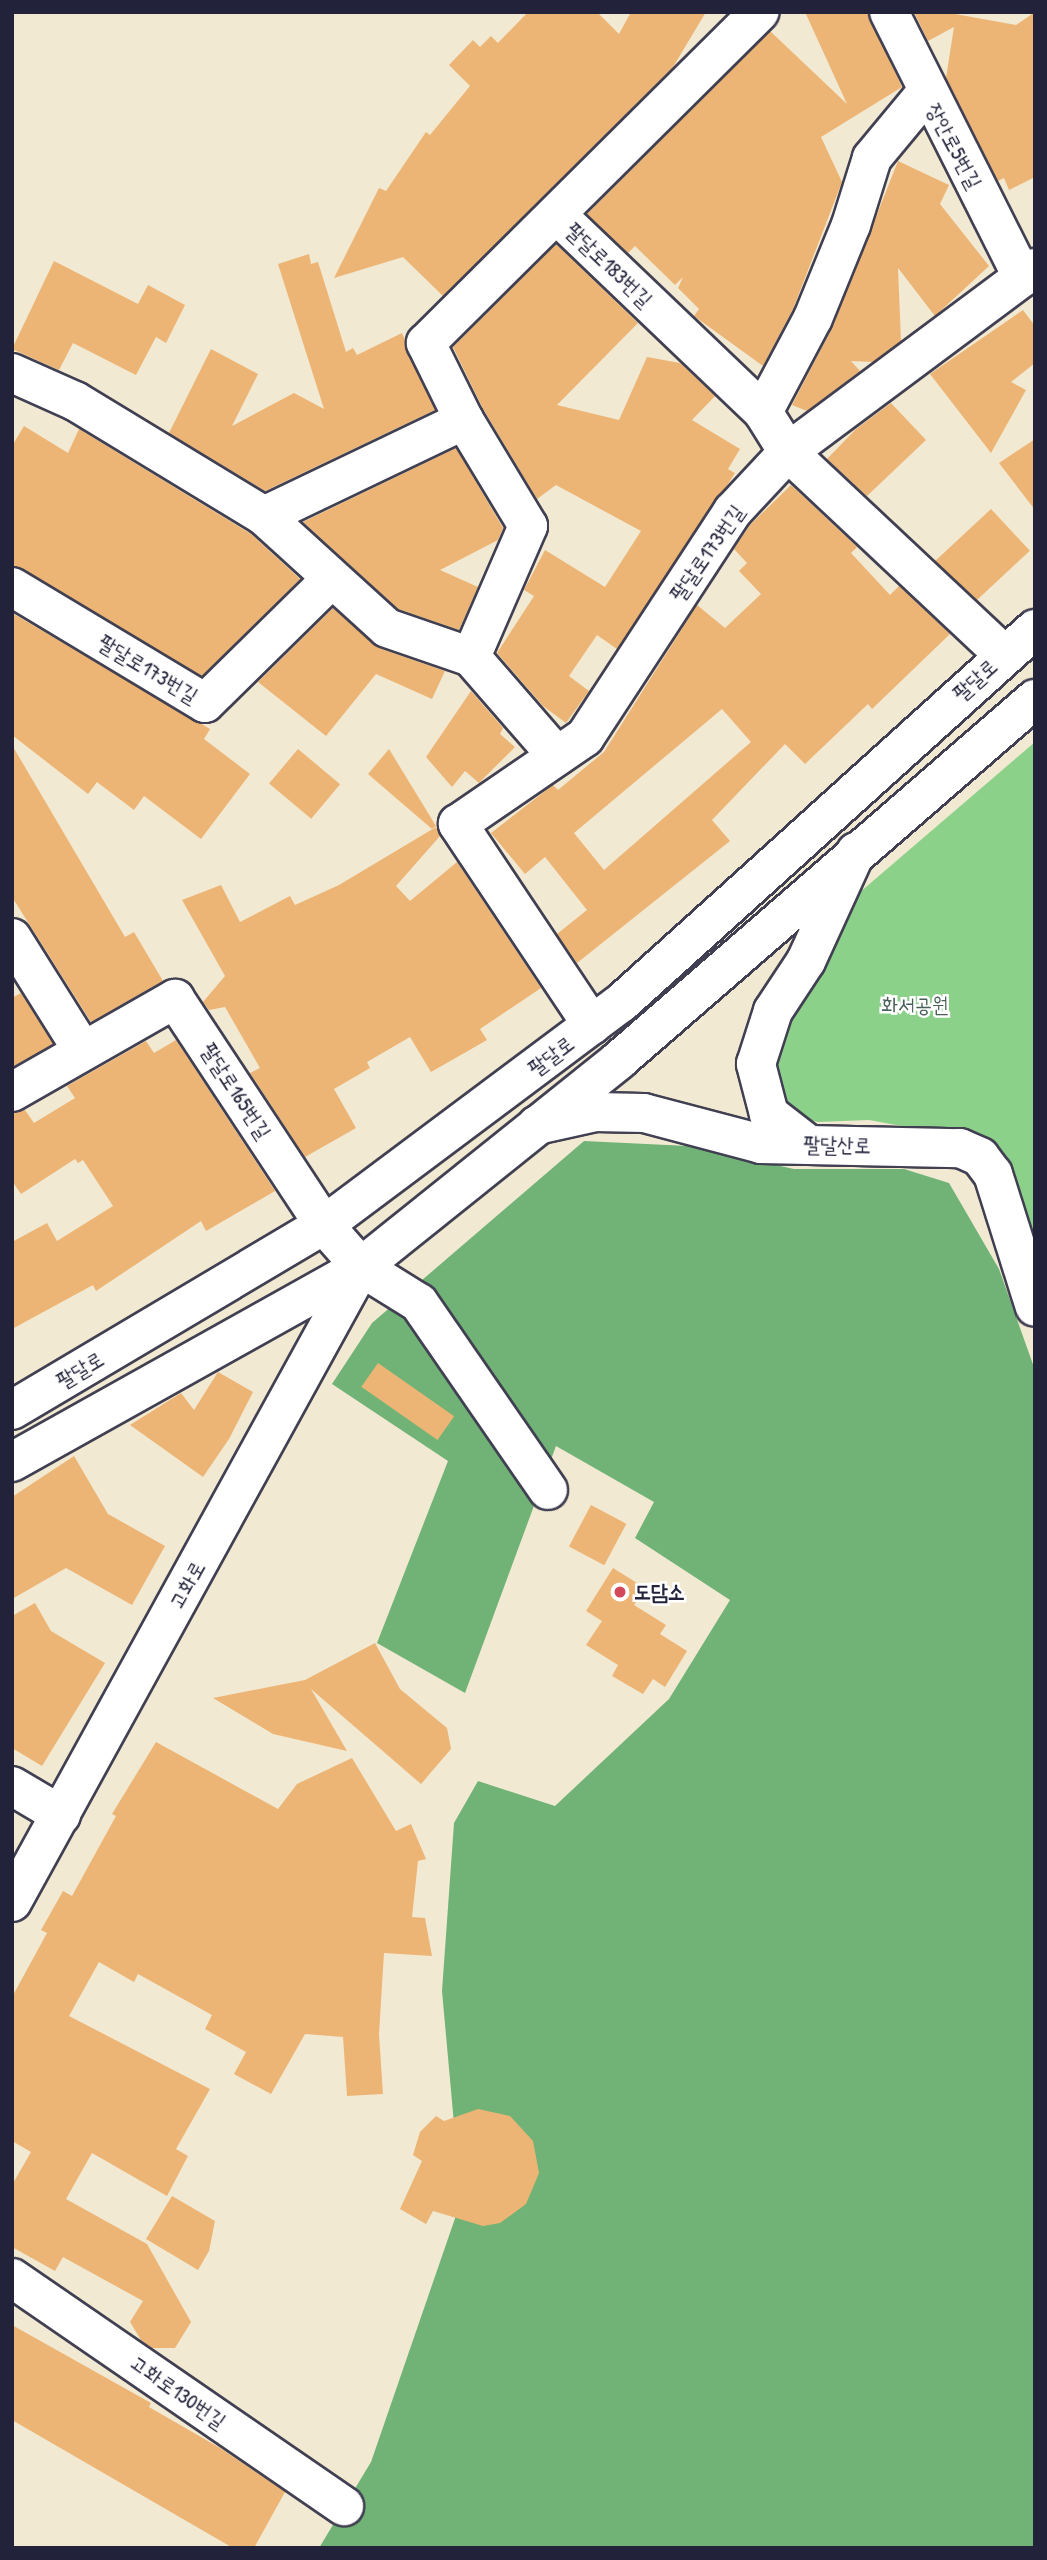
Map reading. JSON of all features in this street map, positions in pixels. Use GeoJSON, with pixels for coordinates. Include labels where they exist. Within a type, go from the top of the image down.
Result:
{"type":"FeatureCollection","features":[{"type":"Feature","properties":{"kind":"street"},"geometry":{"type":"LineString","coordinates":[[557,215],[759,12]]}},
{"type":"Feature","properties":{"kind":"street","name":"장안로5번길"},"geometry":{"type":"LineString","coordinates":[[788,452],[1029,273],[926,93],[889,12]]}},
{"type":"Feature","properties":{"kind":"street"},"geometry":{"type":"LineString","coordinates":[[763,412],[813,318],[851,225],[872,158],[926,93]]}},
{"type":"Feature","properties":{"kind":"street","name":"팔달로183번길"},"geometry":{"type":"LineString","coordinates":[[464,420],[426,343],[557,215],[763,412],[788,452],[1003,654]]}},
{"type":"Feature","properties":{"kind":"street"},"geometry":{"type":"LineString","coordinates":[[18,387],[75,401],[264,516],[387,628],[471,657],[557,756]]}},
{"type":"Feature","properties":{"kind":"street"},"geometry":{"type":"LineString","coordinates":[[264,516],[464,420],[528,526],[471,657]]}},
{"type":"Feature","properties":{"kind":"street","name":"팔달로173번길"},"geometry":{"type":"LineString","coordinates":[[592,1025],[458,824],[585,737],[733,512],[788,452]]}},
{"type":"Feature","properties":{"kind":"street","name":"팔달로173번길"},"geometry":{"type":"LineString","coordinates":[[12,587],[205,703],[331,579]]}},
{"type":"Feature","properties":{"kind":"street","name":"팔달로"},"geometry":{"type":"LineString","coordinates":[[12,1410],[324,1225],[592,1025],[1003,654],[1035,629]]}},
{"type":"Feature","properties":{"kind":"street"},"geometry":{"type":"LineString","coordinates":[[12,1462],[361,1267],[619,1060],[858,848],[1035,699]]}},
{"type":"Feature","properties":{"kind":"street"},"geometry":{"type":"LineString","coordinates":[[809,1145],[769,1114],[756,1064],[773,1011],[806,961],[858,848]]}},
{"type":"Feature","properties":{"kind":"street"},"geometry":{"type":"LineString","coordinates":[[12,938],[83,1051]]}},
{"type":"Feature","properties":{"kind":"street","name":"팔달로165번길"},"geometry":{"type":"LineString","coordinates":[[12,1092],[175,999],[324,1225],[361,1267],[419,1303],[548,1490]]}},
{"type":"Feature","properties":{"kind":"street","name":"팔달산로"},"geometry":{"type":"LineString","coordinates":[[537,1125],[595,1112],[644,1113],[761,1144],[960,1148],[981,1157],[993,1174],[1035,1307]]}},
{"type":"Feature","properties":{"kind":"street","name":"고화로"},"geometry":{"type":"LineString","coordinates":[[12,1902],[361,1267]]}},
{"type":"Feature","properties":{"kind":"street"},"geometry":{"type":"LineString","coordinates":[[12,1786],[61,1815]]}},
{"type":"Feature","properties":{"kind":"street","name":"고화로130번길"},"geometry":{"type":"LineString","coordinates":[[12,2278],[344,2506]]}},
{"type":"Feature","properties":{"kind":"green space","name":"화서공원"},"geometry":{"type":"Polygon","coordinates":[[[1035,742],[1035,1250],[994,1143],[869,1120],[818,1122],[772,1111],[770,991],[838,911],[1035,742]]]}},
{"type":"Feature","properties":{"kind":"green space"},"geometry":{"type":"Polygon","coordinates":[[[584,1141],[688,1146],[794,1169],[904,1169],[949,1183],[999,1269],[1035,1370],[1035,2548],[319,2548],[371,2462],[461,2201],[442,1991],[454,1823],[478,1781],[555,1806],[669,1699],[730,1600],[635,1538],[654,1502],[556,1446],[465,1693],[377,1643],[448,1461],[332,1384],[372,1323],[584,1141]]]}},
{"type":"Feature","properties":{"kind":"building"},"geometry":{"type":"Polygon","coordinates":[[[528,12],[597,12],[619,34],[631,12],[706,12],[673,67],[443,296],[403,257],[334,278],[379,188],[386,191],[426,132],[430,135],[470,86],[449,65],[473,40],[480,47],[491,36],[498,43],[528,12]]]}},
{"type":"Feature","properties":{"kind":"building"},"geometry":{"type":"Polygon","coordinates":[[[805,12],[867,12],[902,87],[821,137],[842,182],[793,309],[763,366],[694,316],[699,309],[678,288],[683,277],[675,285],[635,246],[628,253],[587,214],[770,31],[847,104],[805,12]]]}},
{"type":"Feature","properties":{"kind":"building"},"geometry":{"type":"Polygon","coordinates":[[[914,12],[944,12],[1016,25],[1035,12],[1035,177],[1009,190],[1004,178],[998,181],[946,78],[954,27],[928,41],[914,12]]]}},
{"type":"Feature","properties":{"kind":"building"},"geometry":{"type":"Polygon","coordinates":[[[898,161],[949,185],[940,204],[989,266],[935,316],[898,268],[901,341],[873,362],[851,361],[860,371],[807,411],[792,405],[833,326],[898,161]]]}},
{"type":"Feature","properties":{"kind":"building"},"geometry":{"type":"Polygon","coordinates":[[[556,244],[638,323],[557,405],[619,420],[647,357],[680,363],[715,396],[692,420],[740,449],[728,469],[735,473],[617,649],[597,635],[569,676],[589,691],[566,723],[543,706],[497,653],[534,596],[524,590],[545,550],[605,587],[641,531],[556,485],[537,499],[483,409],[453,347],[556,244]]]}},
{"type":"Feature","properties":{"kind":"building"},"geometry":{"type":"Polygon","coordinates":[[[309,254],[311,264],[318,262],[346,352],[353,348],[357,355],[402,333],[435,410],[265,491],[169,433],[211,349],[258,374],[232,426],[294,393],[324,409],[278,264],[309,254]]]}},
{"type":"Feature","properties":{"kind":"building"},"geometry":{"type":"Polygon","coordinates":[[[54,261],[138,304],[148,285],[185,305],[166,343],[156,337],[136,375],[73,343],[59,370],[12,349],[54,261]]]}},
{"type":"Feature","properties":{"kind":"building"},"geometry":{"type":"Polygon","coordinates":[[[1023,310],[1035,326],[1035,363],[1011,382],[1026,390],[991,453],[930,374],[1023,310]]]}},
{"type":"Feature","properties":{"kind":"building"},"geometry":{"type":"Polygon","coordinates":[[[891,403],[926,440],[867,496],[827,459],[856,429],[891,403]]]}},
{"type":"Feature","properties":{"kind":"building"},"geometry":{"type":"Polygon","coordinates":[[[24,426],[68,453],[79,429],[251,534],[300,579],[202,676],[12,565],[12,446],[24,426]]]}},
{"type":"Feature","properties":{"kind":"building"},"geometry":{"type":"Polygon","coordinates":[[[1035,439],[1035,510],[999,463],[1035,439]]]}},
{"type":"Feature","properties":{"kind":"building"},"geometry":{"type":"Polygon","coordinates":[[[456,448],[503,528],[498,540],[440,570],[478,587],[459,630],[398,609],[303,522],[456,448]]]}},
{"type":"Feature","properties":{"kind":"building"},"geometry":{"type":"Polygon","coordinates":[[[791,485],[857,547],[851,553],[890,595],[899,586],[950,634],[872,709],[868,704],[805,764],[785,744],[712,820],[730,841],[577,963],[557,934],[587,910],[545,857],[525,874],[491,833],[553,785],[558,790],[604,752],[697,605],[725,628],[761,594],[739,571],[747,563],[734,549],[750,525],[791,485]],[[722,709],[574,833],[604,870],[751,742],[722,709]]]}},
{"type":"Feature","properties":{"kind":"building"},"geometry":{"type":"Polygon","coordinates":[[[991,509],[1030,551],[974,603],[935,561],[991,509]]]}},
{"type":"Feature","properties":{"kind":"building"},"geometry":{"type":"Polygon","coordinates":[[[333,608],[379,648],[445,671],[432,699],[376,674],[326,736],[258,682],[333,608]]]}},
{"type":"Feature","properties":{"kind":"building"},"geometry":{"type":"Polygon","coordinates":[[[12,613],[210,729],[204,739],[250,774],[201,839],[144,796],[134,810],[97,782],[88,794],[12,735],[12,613]]]}},
{"type":"Feature","properties":{"kind":"building"},"geometry":{"type":"Polygon","coordinates":[[[471,691],[503,728],[500,734],[515,747],[479,783],[465,771],[452,787],[426,757],[471,691]]]}},
{"type":"Feature","properties":{"kind":"building"},"geometry":{"type":"Polygon","coordinates":[[[12,745],[125,937],[134,932],[163,981],[91,1022],[12,897],[12,745]]]}},
{"type":"Feature","properties":{"kind":"building"},"geometry":{"type":"Polygon","coordinates":[[[298,749],[340,784],[311,819],[269,783],[298,749]]]}},
{"type":"Feature","properties":{"kind":"building"},"geometry":{"type":"Polygon","coordinates":[[[389,749],[436,826],[432,829],[368,774],[389,749]]]}},
{"type":"Feature","properties":{"kind":"building"},"geometry":{"type":"Polygon","coordinates":[[[436,827],[440,836],[396,886],[410,901],[457,862],[541,988],[480,1029],[487,1040],[431,1072],[410,1037],[367,1062],[370,1068],[334,1089],[356,1128],[305,1157],[250,1073],[260,1068],[225,1007],[209,1010],[203,1002],[225,976],[182,900],[221,885],[240,922],[290,896],[295,905],[339,885],[436,827]]]}},
{"type":"Feature","properties":{"kind":"building"},"geometry":{"type":"Polygon","coordinates":[[[21,993],[53,1044],[12,1067],[12,998],[21,993]]]}},
{"type":"Feature","properties":{"kind":"building"},"geometry":{"type":"Polygon","coordinates":[[[176,1040],[275,1191],[206,1231],[201,1221],[96,1291],[93,1285],[12,1329],[12,1242],[47,1223],[57,1241],[113,1206],[83,1160],[78,1163],[75,1159],[21,1194],[12,1181],[12,1114],[25,1110],[34,1123],[75,1098],[67,1086],[146,1041],[154,1053],[176,1040]]]}},
{"type":"Feature","properties":{"kind":"building"},"geometry":{"type":"Polygon","coordinates":[[[378,1363],[454,1416],[438,1440],[361,1387],[378,1363]]]}},
{"type":"Feature","properties":{"kind":"building"},"geometry":{"type":"Polygon","coordinates":[[[218,1372],[253,1392],[229,1439],[203,1477],[130,1425],[181,1393],[194,1410],[218,1372]]]}},
{"type":"Feature","properties":{"kind":"building"},"geometry":{"type":"Polygon","coordinates":[[[74,1456],[108,1514],[165,1546],[132,1605],[66,1568],[12,1599],[12,1497],[74,1456]]]}},
{"type":"Feature","properties":{"kind":"building"},"geometry":{"type":"Polygon","coordinates":[[[591,1505],[626,1524],[604,1565],[569,1546],[591,1505]]]}},
{"type":"Feature","properties":{"kind":"building"},"geometry":{"type":"Polygon","coordinates":[[[613,1568],[645,1588],[634,1605],[666,1625],[660,1634],[687,1651],[665,1687],[653,1679],[643,1694],[612,1676],[618,1665],[586,1645],[602,1621],[586,1611],[613,1568]]]}},
{"type":"Feature","properties":{"kind":"building"},"geometry":{"type":"Polygon","coordinates":[[[35,1603],[51,1631],[105,1663],[42,1766],[12,1748],[12,1616],[35,1603]]]}},
{"type":"Feature","properties":{"kind":"building"},"geometry":{"type":"Polygon","coordinates":[[[375,1643],[400,1689],[447,1728],[451,1749],[421,1784],[311,1689],[347,1751],[273,1734],[213,1698],[305,1680],[375,1643]]]}},
{"type":"Feature","properties":{"kind":"building"},"geometry":{"type":"Polygon","coordinates":[[[156,1742],[278,1809],[297,1784],[352,1758],[396,1831],[411,1824],[426,1859],[418,1861],[412,1917],[425,1918],[432,1956],[384,1953],[379,2034],[383,2094],[347,2096],[343,2037],[305,2034],[271,2094],[234,2074],[246,2052],[205,2029],[212,2015],[138,1974],[134,1982],[99,1962],[69,2016],[210,2089],[176,2149],[188,2156],[167,2196],[92,2153],[66,2199],[147,2244],[191,2322],[175,2348],[152,2348],[141,2340],[130,2322],[143,2301],[63,2257],[55,2271],[12,2247],[12,2185],[31,2152],[12,2141],[12,1997],[47,1933],[41,1930],[63,1891],[72,1896],[116,1816],[112,1814],[156,1742]]]}},
{"type":"Feature","properties":{"kind":"building"},"geometry":{"type":"Polygon","coordinates":[[[478,2109],[510,2116],[533,2141],[539,2173],[526,2204],[500,2223],[483,2226],[433,2211],[426,2224],[400,2209],[422,2161],[413,2155],[420,2132],[436,2116],[444,2121],[478,2109]]]}},
{"type":"Feature","properties":{"kind":"building"},"geometry":{"type":"Polygon","coordinates":[[[172,2196],[215,2221],[209,2251],[198,2270],[146,2239],[172,2196]]]}},
{"type":"Feature","properties":{"kind":"building"},"geometry":{"type":"Polygon","coordinates":[[[12,2325],[151,2403],[149,2407],[220,2448],[285,2492],[254,2548],[233,2548],[12,2420],[12,2325]]]}},
{"type":"Feature","properties":{"kind":"place","name":"도담소"},"geometry":{"type":"Point","coordinates":[620,1592]}}]}
